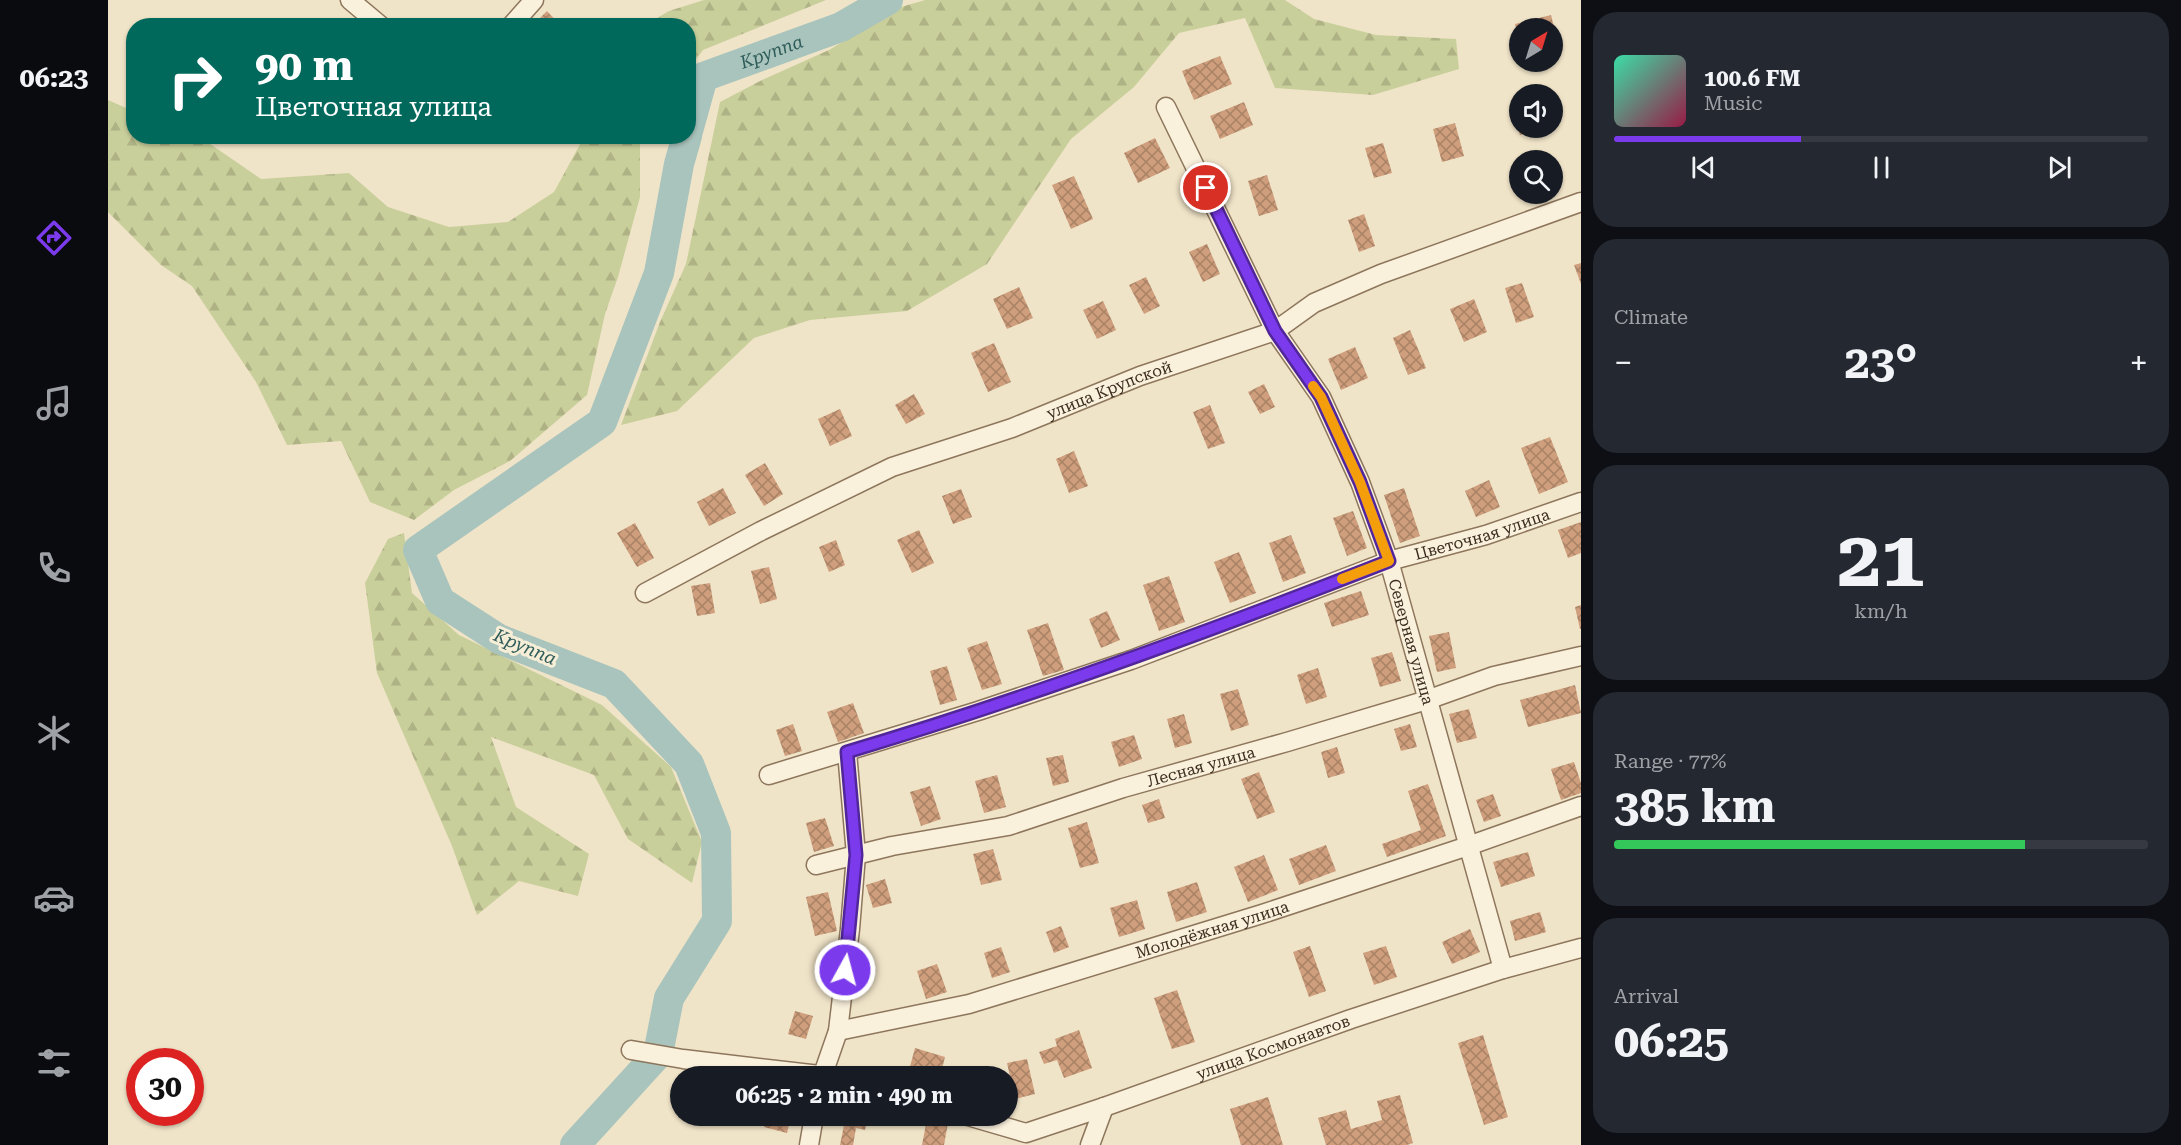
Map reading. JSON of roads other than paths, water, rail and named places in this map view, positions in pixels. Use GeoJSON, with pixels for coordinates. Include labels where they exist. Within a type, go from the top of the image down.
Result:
{"type":"FeatureCollection","features":[{"type":"Feature","properties":{"kind":"street"},"geometry":{"type":"LineString","coordinates":[[350,0],[371,18]]}},
{"type":"Feature","properties":{"kind":"street"},"geometry":{"type":"LineString","coordinates":[[518,18],[534,0]]}},
{"type":"Feature","properties":{"kind":"street","name":"Северная улица"},"geometry":{"type":"LineString","coordinates":[[1166,107],[1275,331],[1321,397],[1360,482],[1389,561],[1503,969]]}},
{"type":"Feature","properties":{"kind":"street","name":"улица Крупской"},"geometry":{"type":"LineString","coordinates":[[645,593],[761,531],[892,467],[1012,428],[1140,376],[1275,331],[1314,303],[1381,274],[1581,201]]}},
{"type":"Feature","properties":{"kind":"street","name":"Цветочная улица"},"geometry":{"type":"LineString","coordinates":[[769,776],[978,711],[1131,660],[1389,561],[1486,535],[1581,502]]}},
{"type":"Feature","properties":{"kind":"street","name":"Лесная улица"},"geometry":{"type":"LineString","coordinates":[[816,866],[892,846],[1008,826],[1123,788],[1427,700],[1494,676],[1581,656]]}},
{"type":"Feature","properties":{"kind":"street"},"geometry":{"type":"LineString","coordinates":[[829,1066],[838,1031],[856,855],[847,752]]}},
{"type":"Feature","properties":{"kind":"street","name":"Молодёжная улица"},"geometry":{"type":"LineString","coordinates":[[838,1031],[969,1004],[1262,914],[1581,806]]}},
{"type":"Feature","properties":{"kind":"street","name":"улица Космонавтов"},"geometry":{"type":"LineString","coordinates":[[1002,1126],[1026,1133],[1351,1019],[1503,969],[1581,948]]}},
{"type":"Feature","properties":{"kind":"street"},"geometry":{"type":"LineString","coordinates":[[631,1050],[742,1066]]}},
{"type":"Feature","properties":{"kind":"street"},"geometry":{"type":"LineString","coordinates":[[1090,1145],[1104,1107]]}},
{"type":"Feature","properties":{"kind":"street"},"geometry":{"type":"LineString","coordinates":[[809,1145],[812,1126]]}},
{"type":"Feature","properties":{"kind":"waterway","name":"Круппа"},"geometry":{"type":"LineString","coordinates":[[696,102],[703,77],[841,27],[888,0]]}},
{"type":"Feature","properties":{"kind":"waterway","name":"Круппа"},"geometry":{"type":"LineString","coordinates":[[575,1145],[658,1054],[669,998],[717,921],[716,833],[689,764],[614,684],[499,639],[440,601],[418,550],[602,422],[659,273],[685,144]]}}]}
